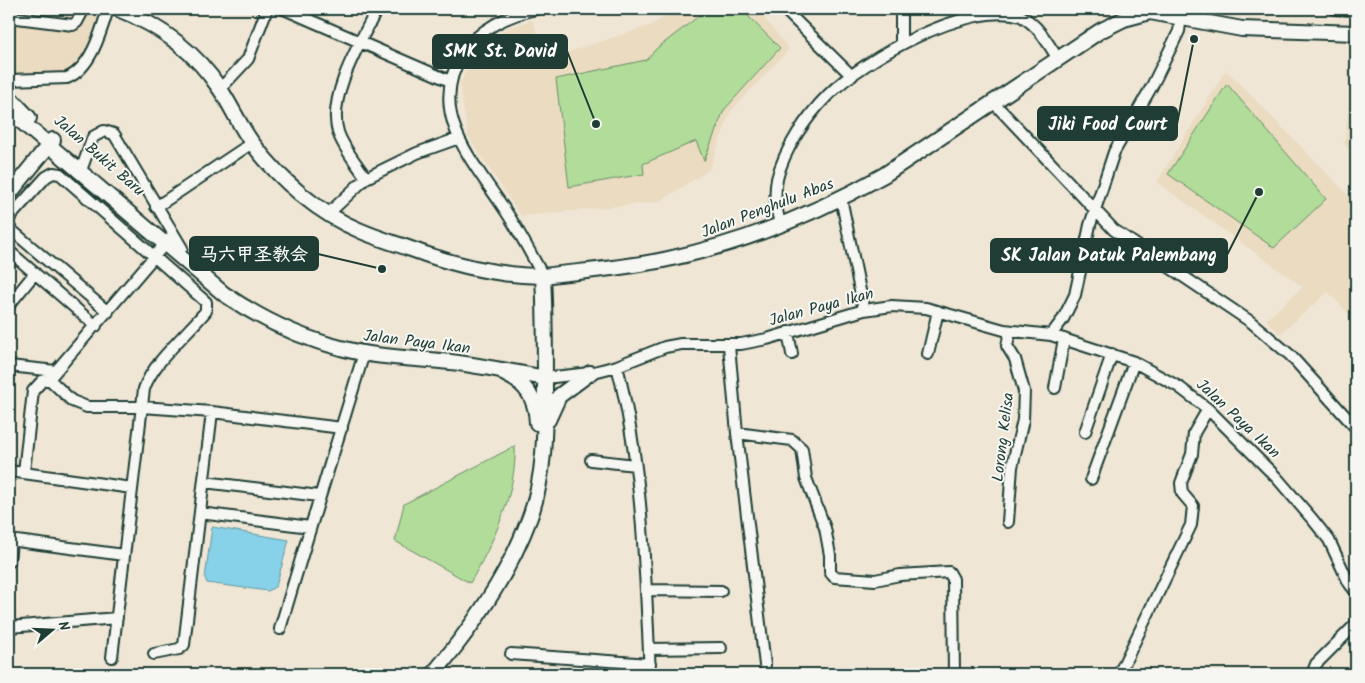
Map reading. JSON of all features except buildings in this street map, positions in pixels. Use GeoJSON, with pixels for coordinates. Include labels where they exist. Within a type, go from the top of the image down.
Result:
{"type":"FeatureCollection","features":[{"type":"Feature","properties":{"kind":"main road","name":"Jalan Penghulu Abas"},"geometry":{"type":"LineString","coordinates":[[118,9],[140,17],[167,33],[198,61],[220,89],[252,143],[278,173],[315,204],[329,213],[359,231],[441,260],[490,272],[543,276],[667,260],[730,243],[841,198],[884,175],[1112,24],[1150,10],[1182,13],[1249,30],[1356,33]]}},
{"type":"Feature","properties":{"kind":"main road","name":"Jalan Bukit Baru"},"geometry":{"type":"LineString","coordinates":[[9,97],[51,143]]}},
{"type":"Feature","properties":{"kind":"main road","name":"Jalan Bukit Baru"},"geometry":{"type":"LineString","coordinates":[[9,111],[51,143],[168,242]]}},
{"type":"Feature","properties":{"kind":"main road"},"geometry":{"type":"LineString","coordinates":[[9,194],[51,143]]}},
{"type":"Feature","properties":{"kind":"main road","name":"Jalan Paya Ikan"},"geometry":{"type":"LineString","coordinates":[[168,242],[182,248],[226,286],[285,327]]}},
{"type":"Feature","properties":{"kind":"main road","name":"Jalan Paya Ikan"},"geometry":{"type":"LineString","coordinates":[[168,242],[224,294],[245,308],[285,327],[340,348],[364,353],[496,369],[545,378]]}},
{"type":"Feature","properties":{"kind":"main road"},"geometry":{"type":"LineString","coordinates":[[433,674],[461,641],[509,565],[530,516],[539,480],[544,433],[546,348],[543,276]]}},
{"type":"Feature","properties":{"kind":"main road"},"geometry":{"type":"LineString","coordinates":[[496,369],[521,383],[533,398],[536,409],[539,480]]}},
{"type":"Feature","properties":{"kind":"main road"},"geometry":{"type":"LineString","coordinates":[[544,433],[559,396],[590,373]]}},
{"type":"Feature","properties":{"kind":"street"},"geometry":{"type":"LineString","coordinates":[[9,18],[72,25],[77,22],[84,9]]}},
{"type":"Feature","properties":{"kind":"street"},"geometry":{"type":"LineString","coordinates":[[9,80],[67,78],[73,75],[95,46],[108,9]]}},
{"type":"Feature","properties":{"kind":"street"},"geometry":{"type":"LineString","coordinates":[[220,89],[248,58],[267,9]]}},
{"type":"Feature","properties":{"kind":"street"},"geometry":{"type":"LineString","coordinates":[[284,9],[450,80]]}},
{"type":"Feature","properties":{"kind":"street"},"geometry":{"type":"LineString","coordinates":[[366,178],[338,134],[335,120],[337,101],[347,70],[377,9]]}},
{"type":"Feature","properties":{"kind":"street"},"geometry":{"type":"LineString","coordinates":[[536,9],[512,16],[485,31],[466,50],[450,80],[448,98],[459,138],[466,155],[504,208],[543,276]]}},
{"type":"Feature","properties":{"kind":"street"},"geometry":{"type":"LineString","coordinates":[[784,9],[852,76]]}},
{"type":"Feature","properties":{"kind":"street"},"geometry":{"type":"LineString","coordinates":[[901,9],[901,41]]}},
{"type":"Feature","properties":{"kind":"street"},"geometry":{"type":"LineString","coordinates":[[1335,9],[1356,10]]}},
{"type":"Feature","properties":{"kind":"street"},"geometry":{"type":"LineString","coordinates":[[780,224],[775,193],[778,177],[786,156],[811,116],[828,95],[901,41],[946,21],[992,10],[1021,16],[1034,26],[1058,59]]}},
{"type":"Feature","properties":{"kind":"street"},"geometry":{"type":"LineString","coordinates":[[1051,335],[1063,320],[1075,294],[1095,211],[1114,152],[1152,86],[1179,31],[1182,13]]}},
{"type":"Feature","properties":{"kind":"street"},"geometry":{"type":"LineString","coordinates":[[993,102],[1114,230],[1251,322],[1290,356],[1356,428]]}},
{"type":"Feature","properties":{"kind":"street"},"geometry":{"type":"LineString","coordinates":[[81,168],[93,137],[104,131],[109,131],[118,140],[182,248]]}},
{"type":"Feature","properties":{"kind":"street"},"geometry":{"type":"LineString","coordinates":[[329,213],[366,178],[417,153],[459,138]]}},
{"type":"Feature","properties":{"kind":"street"},"geometry":{"type":"LineString","coordinates":[[156,207],[252,143]]}},
{"type":"Feature","properties":{"kind":"street"},"geometry":{"type":"LineString","coordinates":[[9,218],[46,177],[53,173],[60,174],[203,297],[207,306],[206,311],[189,332],[147,380],[142,407],[112,656]]}},
{"type":"Feature","properties":{"kind":"street"},"geometry":{"type":"LineString","coordinates":[[841,198],[864,310]]}},
{"type":"Feature","properties":{"kind":"street"},"geometry":{"type":"LineString","coordinates":[[9,228],[108,312]]}},
{"type":"Feature","properties":{"kind":"street"},"geometry":{"type":"LineString","coordinates":[[24,472],[33,391],[53,375],[168,242]]}},
{"type":"Feature","properties":{"kind":"street"},"geometry":{"type":"LineString","coordinates":[[9,251],[96,326]]}},
{"type":"Feature","properties":{"kind":"street"},"geometry":{"type":"LineString","coordinates":[[9,305],[35,273]]}},
{"type":"Feature","properties":{"kind":"street","name":"Jalan Paya Ikan"},"geometry":{"type":"LineString","coordinates":[[545,378],[590,373],[617,366],[665,347],[681,344],[729,346],[788,332],[864,310],[892,306],[938,311],[1010,331],[1051,335],[1134,362],[1179,387],[1208,408],[1250,449],[1313,520],[1329,540],[1349,583],[1356,592]]}},
{"type":"Feature","properties":{"kind":"street"},"geometry":{"type":"LineString","coordinates":[[928,354],[938,311]]}},
{"type":"Feature","properties":{"kind":"street","name":"Lorong Kelisa"},"geometry":{"type":"LineString","coordinates":[[1008,522],[1012,468],[1023,420],[1024,391],[1015,359],[1007,346],[1010,331]]}},
{"type":"Feature","properties":{"kind":"street"},"geometry":{"type":"LineString","coordinates":[[788,332],[792,354]]}},
{"type":"Feature","properties":{"kind":"street"},"geometry":{"type":"LineString","coordinates":[[1055,388],[1064,339]]}},
{"type":"Feature","properties":{"kind":"street"},"geometry":{"type":"LineString","coordinates":[[729,346],[737,433],[765,665]]}},
{"type":"Feature","properties":{"kind":"street"},"geometry":{"type":"LineString","coordinates":[[280,629],[364,353]]}},
{"type":"Feature","properties":{"kind":"street"},"geometry":{"type":"LineString","coordinates":[[1085,432],[1112,354]]}},
{"type":"Feature","properties":{"kind":"street"},"geometry":{"type":"LineString","coordinates":[[1091,479],[1134,362]]}},
{"type":"Feature","properties":{"kind":"street"},"geometry":{"type":"LineString","coordinates":[[9,366],[53,375],[79,405],[212,412],[342,428]]}},
{"type":"Feature","properties":{"kind":"street"},"geometry":{"type":"LineString","coordinates":[[510,654],[650,669],[643,537],[629,412],[617,366]]}},
{"type":"Feature","properties":{"kind":"street"},"geometry":{"type":"LineString","coordinates":[[1119,674],[1191,524],[1193,506],[1182,493],[1181,483],[1192,454],[1194,433],[1208,408]]}},
{"type":"Feature","properties":{"kind":"street"},"geometry":{"type":"LineString","coordinates":[[154,654],[179,649],[184,645],[212,412]]}},
{"type":"Feature","properties":{"kind":"street"},"geometry":{"type":"LineString","coordinates":[[737,433],[792,440],[802,449],[806,478],[825,528],[830,555],[830,569],[834,577],[875,580],[900,575],[950,572],[953,579],[954,674]]}},
{"type":"Feature","properties":{"kind":"street"},"geometry":{"type":"LineString","coordinates":[[591,460],[635,465]]}},
{"type":"Feature","properties":{"kind":"street"},"geometry":{"type":"LineString","coordinates":[[9,471],[132,488]]}},
{"type":"Feature","properties":{"kind":"street"},"geometry":{"type":"LineString","coordinates":[[204,482],[319,496]]}},
{"type":"Feature","properties":{"kind":"street"},"geometry":{"type":"LineString","coordinates":[[200,513],[310,527]]}},
{"type":"Feature","properties":{"kind":"street"},"geometry":{"type":"LineString","coordinates":[[9,562],[10,540],[124,555]]}},
{"type":"Feature","properties":{"kind":"street"},"geometry":{"type":"LineString","coordinates":[[646,590],[721,591]]}},
{"type":"Feature","properties":{"kind":"street"},"geometry":{"type":"LineString","coordinates":[[9,627],[117,618]]}},
{"type":"Feature","properties":{"kind":"street"},"geometry":{"type":"LineString","coordinates":[[1312,674],[1316,664],[1356,624]]}},
{"type":"Feature","properties":{"kind":"street"},"geometry":{"type":"LineString","coordinates":[[649,650],[721,648]]}},
{"type":"Feature","properties":{"kind":"shaded area"},"geometry":{"type":"Polygon","coordinates":[[[9,9],[65,9],[111,19],[100,47],[71,82],[9,84],[9,9]]]}},
{"type":"Feature","properties":{"kind":"shaded area"},"geometry":{"type":"Polygon","coordinates":[[[680,9],[757,9],[789,49],[730,112],[709,170],[658,202],[521,216],[468,136],[460,84],[474,55],[505,29],[532,20],[547,59],[649,26],[680,9]]]}},
{"type":"Feature","properties":{"kind":"shaded area"},"geometry":{"type":"Polygon","coordinates":[[[1226,70],[1356,203],[1356,321],[1328,292],[1280,334],[1266,320],[1303,287],[1157,182],[1226,70]]]}},
{"type":"Feature","properties":{"kind":"shaded area"},"geometry":{"type":"Polygon","coordinates":[[[1356,70],[1356,156],[1344,144],[1356,70]]]}},
{"type":"Feature","properties":{"kind":"green space"},"geometry":{"type":"Polygon","coordinates":[[[708,9],[741,9],[780,48],[724,110],[704,161],[696,141],[643,164],[644,174],[569,187],[556,79],[646,60],[656,49],[708,9]]]}},
{"type":"Feature","properties":{"kind":"green space"},"geometry":{"type":"Polygon","coordinates":[[[1227,84],[1326,199],[1274,248],[1168,174],[1227,84]]]}},
{"type":"Feature","properties":{"kind":"green space"},"geometry":{"type":"Polygon","coordinates":[[[515,446],[515,464],[508,499],[495,534],[470,583],[395,541],[404,504],[515,446]]]}},
{"type":"Feature","properties":{"kind":"water"},"geometry":{"type":"Polygon","coordinates":[[[212,527],[289,540],[276,586],[268,591],[207,583],[205,578],[212,527]]]}},
{"type":"Feature","properties":{"kind":"place","name":"Jiki Food Court"},"geometry":{"type":"Point","coordinates":[1194,39]}},
{"type":"Feature","properties":{"kind":"place","name":"SMK St. David"},"geometry":{"type":"Point","coordinates":[596,124]}},
{"type":"Feature","properties":{"kind":"place","name":"SK Jalan Datuk Palembang"},"geometry":{"type":"Point","coordinates":[1259,192]}},
{"type":"Feature","properties":{"kind":"place","name":"马六甲圣教会"},"geometry":{"type":"Point","coordinates":[382,269]}}]}
